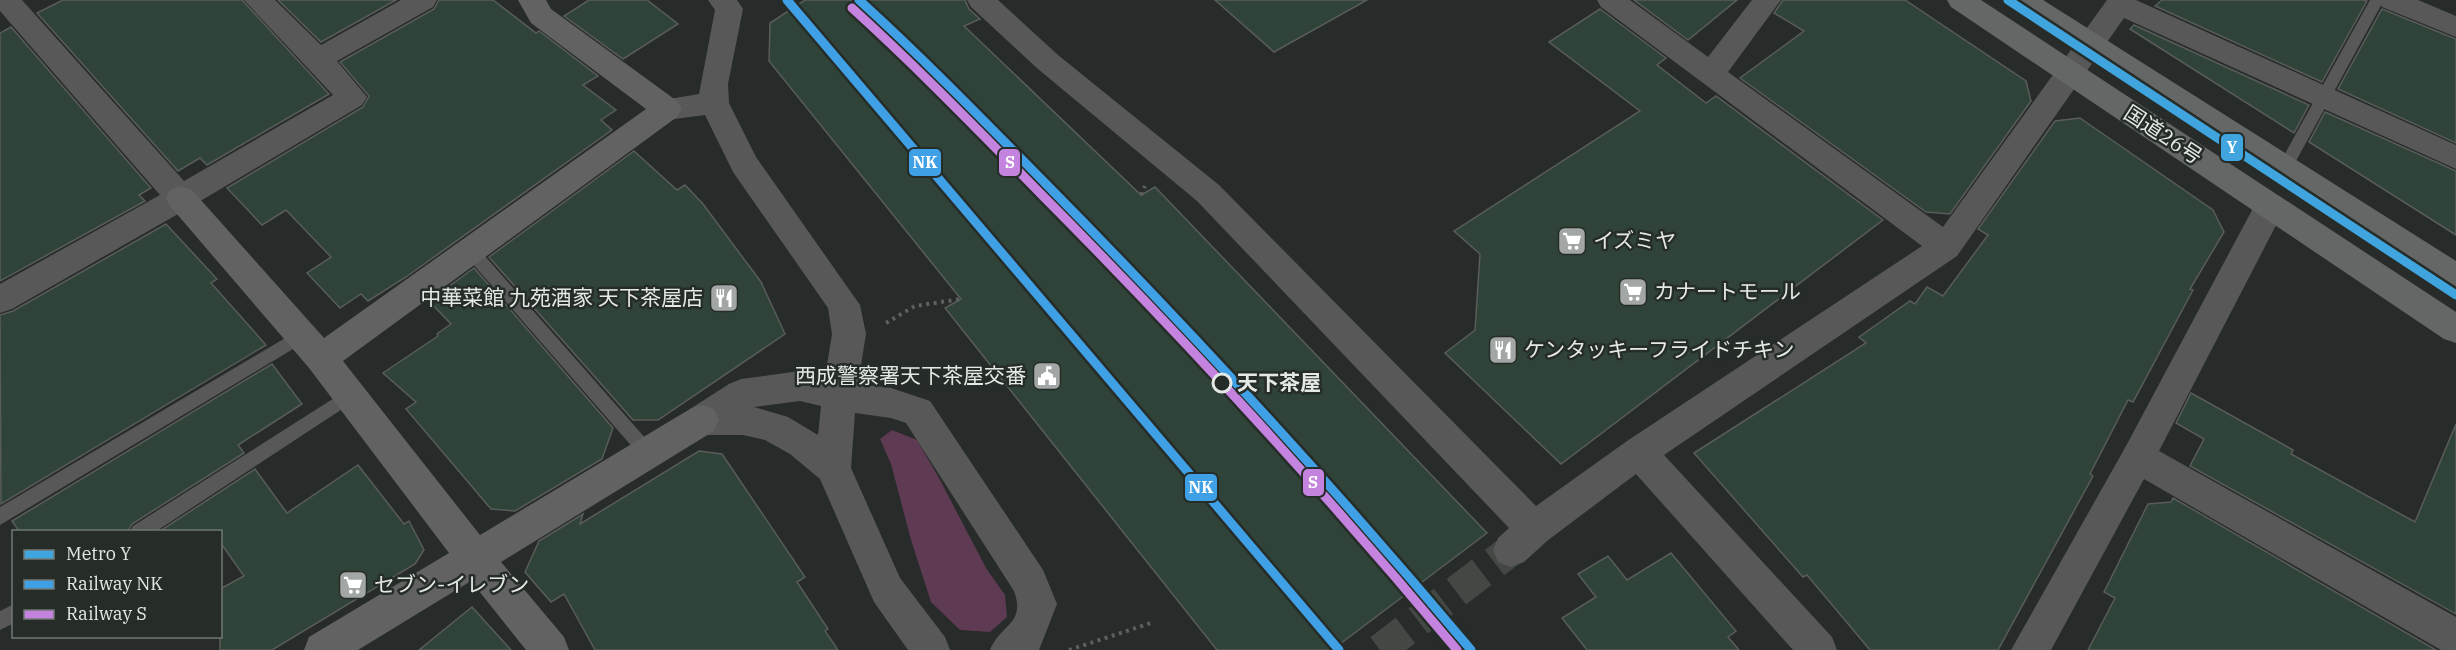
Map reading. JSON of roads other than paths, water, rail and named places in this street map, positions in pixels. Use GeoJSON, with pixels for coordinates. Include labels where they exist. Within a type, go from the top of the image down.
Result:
{"type":"FeatureCollection","features":[{"type":"Feature","properties":{"kind":"highway","name":"国道26号"},"geometry":{"type":"LineString","coordinates":[[1961,0],[2456,329]]}},
{"type":"Feature","properties":{"kind":"highway","name":"国道26号"},"geometry":{"type":"LineString","coordinates":[[2023,0],[2456,277]]}},
{"type":"Feature","properties":{"kind":"street"},"geometry":{"type":"LineString","coordinates":[[6,0],[312,346],[476,559],[550,650]]}},
{"type":"Feature","properties":{"kind":"street"},"geometry":{"type":"LineString","coordinates":[[0,300],[181,198],[352,97],[318,59],[258,0]]}},
{"type":"Feature","properties":{"kind":"street"},"geometry":{"type":"LineString","coordinates":[[318,59],[423,0]]}},
{"type":"Feature","properties":{"kind":"street"},"geometry":{"type":"LineString","coordinates":[[532,0],[541,16],[667,109]]}},
{"type":"Feature","properties":{"kind":"street"},"geometry":{"type":"LineString","coordinates":[[981,0],[1048,62],[1208,193],[1522,539],[1639,452],[1946,247],[2120,2],[2456,158]]}},
{"type":"Feature","properties":{"kind":"street"},"geometry":{"type":"LineString","coordinates":[[1611,0],[1946,247]]}},
{"type":"Feature","properties":{"kind":"street"},"geometry":{"type":"LineString","coordinates":[[1712,74],[1767,0]]}},
{"type":"Feature","properties":{"kind":"street"},"geometry":{"type":"LineString","coordinates":[[2392,0],[2456,27]]}},
{"type":"Feature","properties":{"kind":"street"},"geometry":{"type":"LineString","coordinates":[[733,3],[714,84],[714,103],[744,164],[844,305],[849,334],[839,396],[833,468]]}},
{"type":"Feature","properties":{"kind":"street"},"geometry":{"type":"LineString","coordinates":[[312,346],[471,251],[667,109],[714,103]]}},
{"type":"Feature","properties":{"kind":"street"},"geometry":{"type":"LineString","coordinates":[[2030,650],[2138,457],[2270,206]]}},
{"type":"Feature","properties":{"kind":"street"},"geometry":{"type":"LineString","coordinates":[[323,650],[476,559],[741,394],[800,386],[839,396],[891,403],[918,412],[1030,582],[1038,604],[1027,636],[1009,650]]}},
{"type":"Feature","properties":{"kind":"street"},"geometry":{"type":"LineString","coordinates":[[702,420],[740,420],[767,425],[794,438],[833,468],[887,590],[931,650]]}},
{"type":"Feature","properties":{"kind":"street"},"geometry":{"type":"LineString","coordinates":[[1639,452],[1818,650]]}},
{"type":"Feature","properties":{"kind":"street"},"geometry":{"type":"LineString","coordinates":[[2138,457],[2456,638]]}},
{"type":"Feature","properties":{"kind":"lane"},"geometry":{"type":"LineString","coordinates":[[2285,168],[2377,0]]}},
{"type":"Feature","properties":{"kind":"lane"},"geometry":{"type":"LineString","coordinates":[[471,251],[648,453]]}},
{"type":"Feature","properties":{"kind":"lane"},"geometry":{"type":"LineString","coordinates":[[0,518],[312,346]]}},
{"type":"Feature","properties":{"kind":"lane"},"geometry":{"type":"LineString","coordinates":[[141,530],[350,394]]}},
{"type":"Feature","properties":{"kind":"tunnel"},"geometry":{"type":"LineString","coordinates":[[1380,650],[1511,550]]}},
{"type":"Feature","properties":{"kind":"metro line","name":"Y"},"geometry":{"type":"LineString","coordinates":[[2008,0],[2456,295]]}},
{"type":"Feature","properties":{"kind":"rail line","name":"NK"},"geometry":{"type":"LineString","coordinates":[[787,0],[1339,650]]}},
{"type":"Feature","properties":{"kind":"rail line","name":"NK"},"geometry":{"type":"LineString","coordinates":[[859,0],[951,88],[1207,350],[1368,528],[1471,650]]}},
{"type":"Feature","properties":{"kind":"rail line","name":"S"},"geometry":{"type":"LineString","coordinates":[[852,8],[944,96],[1197,355],[1303,471],[1457,650]]}},
{"type":"Feature","properties":{"kind":"place","name":"イズミヤ"},"geometry":{"type":"Point","coordinates":[1572,241]}},
{"type":"Feature","properties":{"kind":"place","name":"カナートモール"},"geometry":{"type":"Point","coordinates":[1633,292]}},
{"type":"Feature","properties":{"kind":"place","name":"中華菜館 九苑酒家 天下茶屋店"},"geometry":{"type":"Point","coordinates":[724,298]}},
{"type":"Feature","properties":{"kind":"place","name":"ケンタッキーフライドチキン"},"geometry":{"type":"Point","coordinates":[1503,350]}},
{"type":"Feature","properties":{"kind":"place","name":"西成警察署天下茶屋交番"},"geometry":{"type":"Point","coordinates":[1047,376]}},
{"type":"Feature","properties":{"kind":"place","name":"天下茶屋"},"geometry":{"type":"Point","coordinates":[1222,383]}},
{"type":"Feature","properties":{"kind":"place","name":"セブン-イレブン"},"geometry":{"type":"Point","coordinates":[353,585]}}]}
